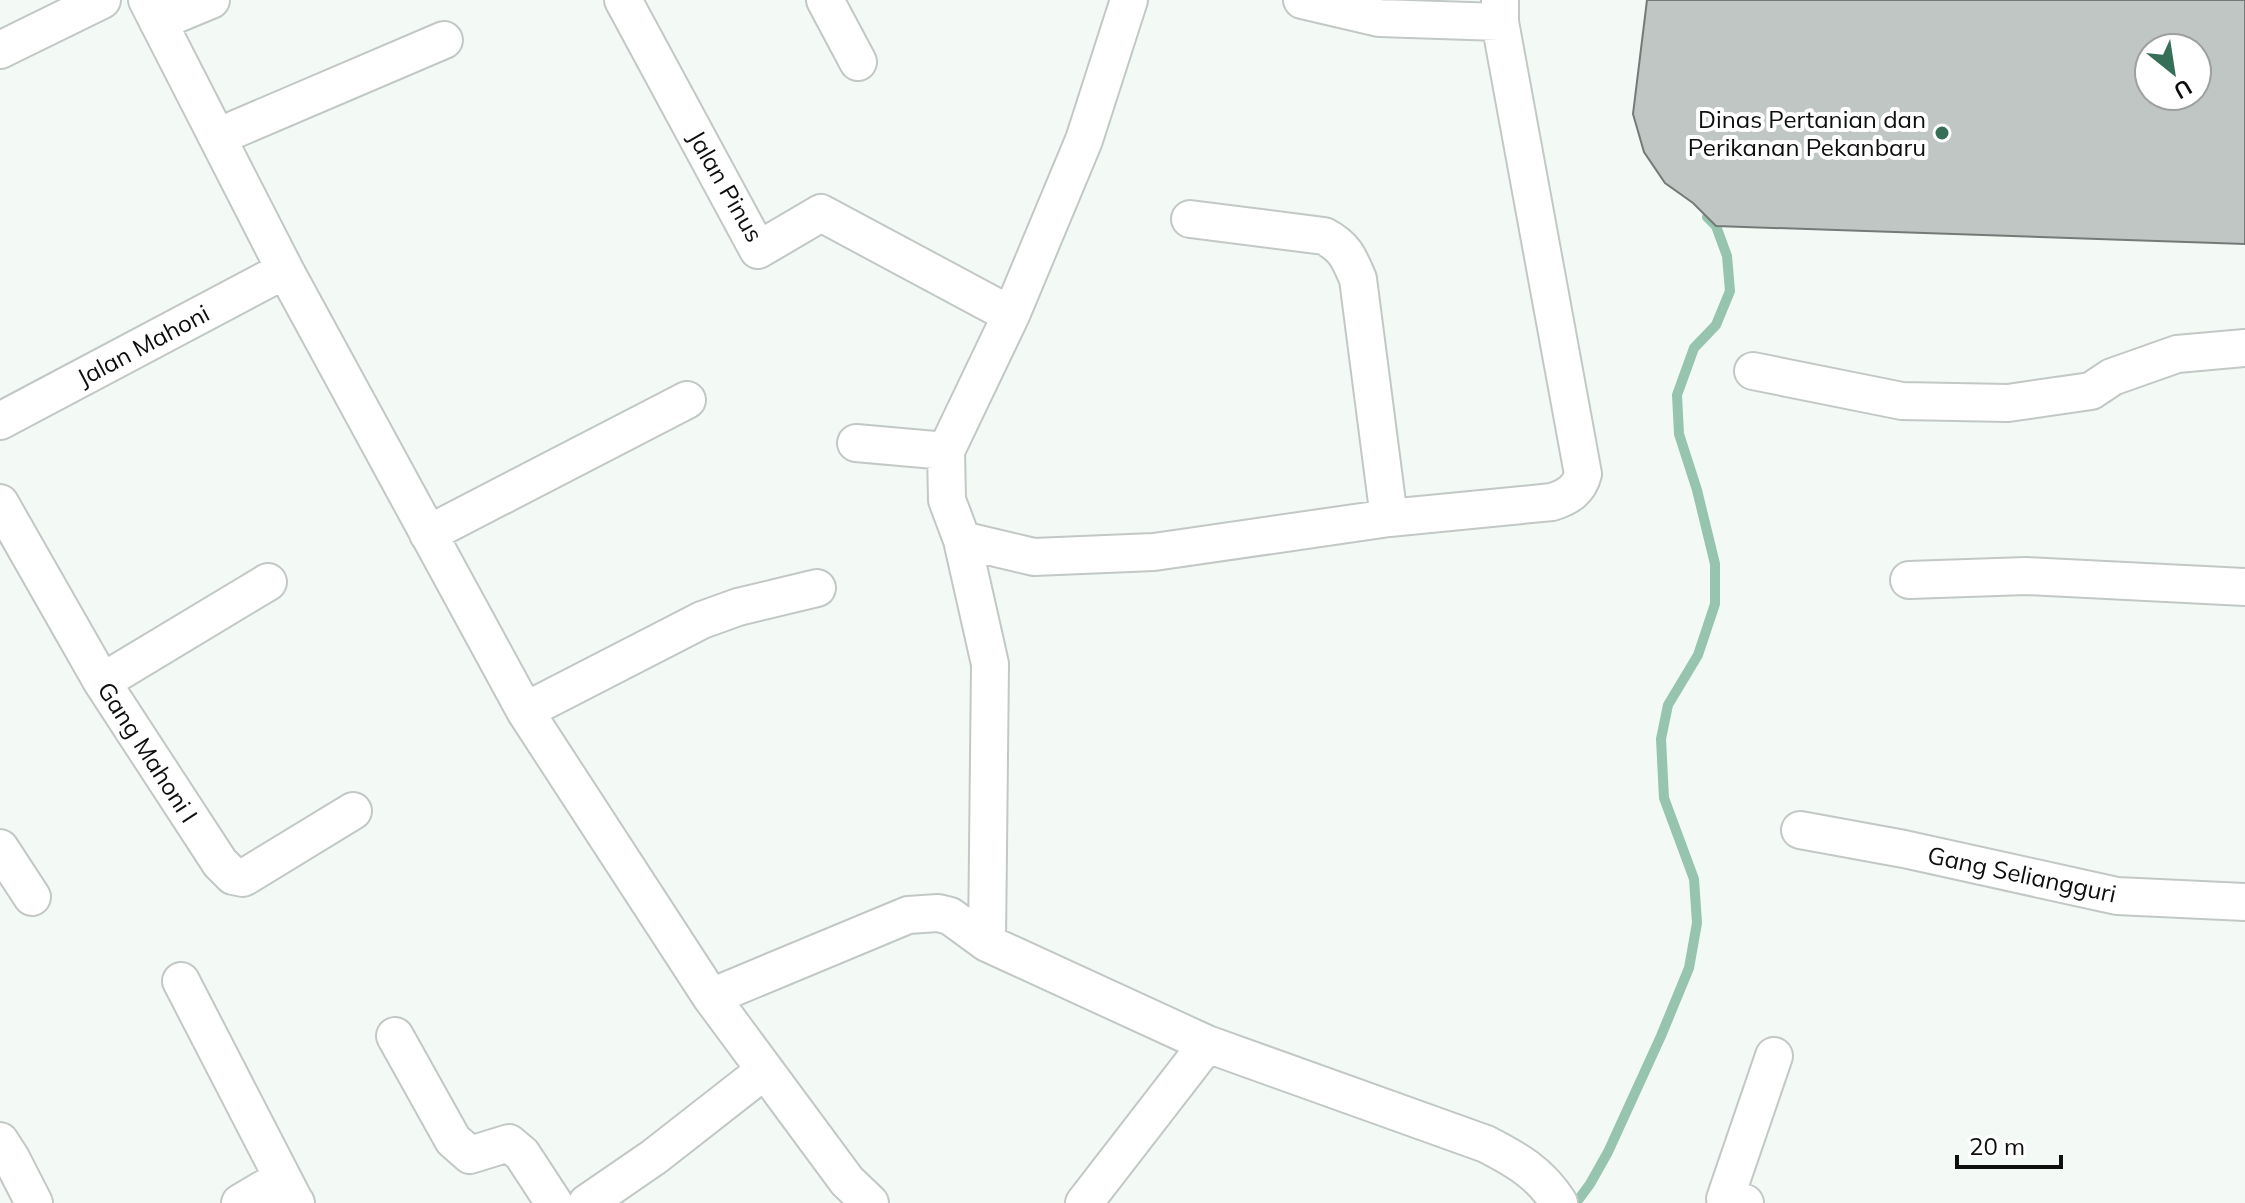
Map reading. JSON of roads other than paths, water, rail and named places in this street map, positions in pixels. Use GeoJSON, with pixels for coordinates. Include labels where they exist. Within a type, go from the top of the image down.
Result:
{"type":"FeatureCollection","features":[{"type":"Feature","properties":{"kind":"street"},"geometry":{"type":"LineString","coordinates":[[0,50],[102,0]]}},
{"type":"Feature","properties":{"kind":"street"},"geometry":{"type":"LineString","coordinates":[[211,0],[152,11],[285,270],[428,534],[525,711],[711,997],[847,1181],[870,1203]]}},
{"type":"Feature","properties":{"kind":"street","name":"Jalan Pinus"},"geometry":{"type":"LineString","coordinates":[[623,0],[758,250],[821,213],[1011,315]]}},
{"type":"Feature","properties":{"kind":"street"},"geometry":{"type":"LineString","coordinates":[[825,0],[858,62]]}},
{"type":"Feature","properties":{"kind":"street"},"geometry":{"type":"LineString","coordinates":[[987,943],[990,664],[962,540],[947,500],[946,451],[1011,315],[1084,140],[1129,0]]}},
{"type":"Feature","properties":{"kind":"street"},"geometry":{"type":"LineString","coordinates":[[962,540],[1034,557],[1154,552],[1389,518],[1552,502],[1564,499],[1581,484],[1583,474],[1500,11],[1379,18],[1302,0]]}},
{"type":"Feature","properties":{"kind":"street"},"geometry":{"type":"LineString","coordinates":[[217,137],[444,40]]}},
{"type":"Feature","properties":{"kind":"street"},"geometry":{"type":"LineString","coordinates":[[1190,219],[1324,236],[1337,243],[1347,255],[1358,279],[1389,518]]}},
{"type":"Feature","properties":{"kind":"street","name":"Jalan Mahoni"},"geometry":{"type":"LineString","coordinates":[[0,421],[285,270]]}},
{"type":"Feature","properties":{"kind":"street"},"geometry":{"type":"LineString","coordinates":[[1753,371],[1902,401],[2008,403],[2091,391],[2112,377],[2177,354],[2245,348]]}},
{"type":"Feature","properties":{"kind":"street"},"geometry":{"type":"LineString","coordinates":[[428,534],[687,400]]}},
{"type":"Feature","properties":{"kind":"street"},"geometry":{"type":"LineString","coordinates":[[856,443],[946,451]]}},
{"type":"Feature","properties":{"kind":"street","name":"Gang Mahoni I"},"geometry":{"type":"LineString","coordinates":[[0,503],[102,682],[220,863],[233,876],[243,878],[353,811]]}},
{"type":"Feature","properties":{"kind":"street"},"geometry":{"type":"LineString","coordinates":[[1909,580],[2026,576],[2245,587]]}},
{"type":"Feature","properties":{"kind":"street"},"geometry":{"type":"LineString","coordinates":[[102,682],[268,582]]}},
{"type":"Feature","properties":{"kind":"street"},"geometry":{"type":"LineString","coordinates":[[525,711],[702,620],[738,607],[817,588]]}},
{"type":"Feature","properties":{"kind":"street","name":"Gang Seliangguri"},"geometry":{"type":"LineString","coordinates":[[1800,830],[1904,849],[2117,896],[2245,902]]}},
{"type":"Feature","properties":{"kind":"street"},"geometry":{"type":"LineString","coordinates":[[0,848],[32,897]]}},
{"type":"Feature","properties":{"kind":"street"},"geometry":{"type":"LineString","coordinates":[[711,997],[908,915],[938,913],[950,916],[987,943],[1207,1044],[1486,1144],[1523,1164],[1554,1195]]}},
{"type":"Feature","properties":{"kind":"street"},"geometry":{"type":"LineString","coordinates":[[181,981],[295,1202]]}},
{"type":"Feature","properties":{"kind":"street"},"geometry":{"type":"LineString","coordinates":[[395,1036],[453,1140],[470,1155],[509,1143],[522,1154],[554,1203]]}},
{"type":"Feature","properties":{"kind":"street"},"geometry":{"type":"LineString","coordinates":[[1084,1203],[1207,1044]]}},
{"type":"Feature","properties":{"kind":"street"},"geometry":{"type":"LineString","coordinates":[[1745,1203],[1725,1199],[1774,1056]]}},
{"type":"Feature","properties":{"kind":"street"},"geometry":{"type":"LineString","coordinates":[[587,1203],[654,1157],[764,1071]]}},
{"type":"Feature","properties":{"kind":"street"},"geometry":{"type":"LineString","coordinates":[[4,1155],[34,1203]]}},
{"type":"Feature","properties":{"kind":"street"},"geometry":{"type":"LineString","coordinates":[[240,1203],[267,1187],[277,1187],[295,1202]]}},
{"type":"Feature","properties":{"kind":"waterway"},"geometry":{"type":"LineString","coordinates":[[1576,1203],[1608,1152],[1661,1036],[1689,968],[1697,923],[1694,879],[1664,798],[1661,739],[1668,705],[1698,655],[1715,604],[1715,564],[1697,490],[1679,434],[1677,395],[1694,348],[1716,325],[1730,291],[1727,256],[1716,226],[1707,217]]}},
{"type":"Feature","properties":{"kind":"place","name":"Dinas Pertanian dan Perikanan Pekanbaru"},"geometry":{"type":"Point","coordinates":[1942,133]}}]}
